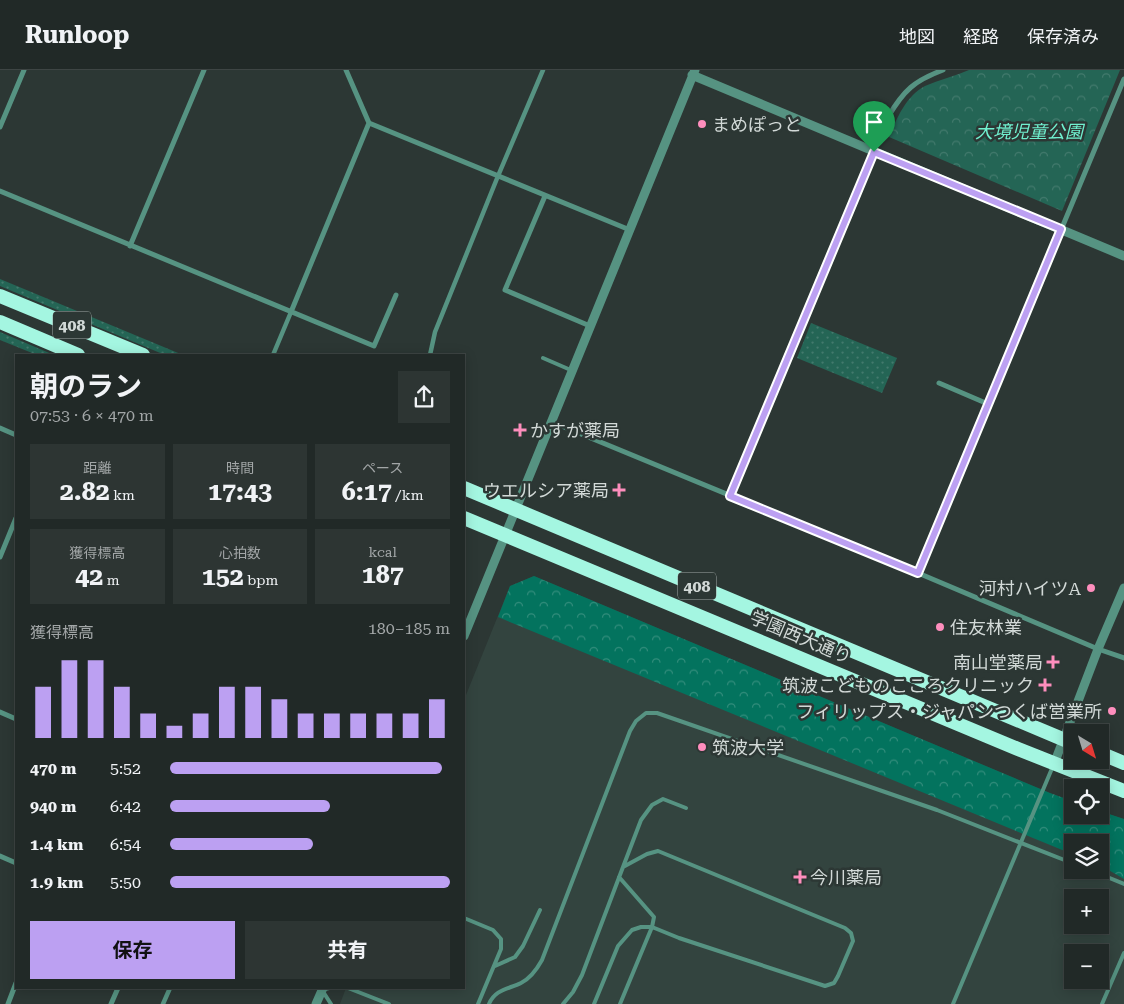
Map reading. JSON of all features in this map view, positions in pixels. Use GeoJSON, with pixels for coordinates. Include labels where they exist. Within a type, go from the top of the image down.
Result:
{"type":"FeatureCollection","features":[{"type":"Feature","properties":{"kind":"highway","name":"408"},"geometry":{"type":"LineString","coordinates":[[0,296],[141,354]]}},
{"type":"Feature","properties":{"kind":"highway","name":"408"},"geometry":{"type":"LineString","coordinates":[[0,322],[76,354]]}},
{"type":"Feature","properties":{"kind":"highway","name":"学園西大通り"},"geometry":{"type":"LineString","coordinates":[[465,488],[1064,739]]}},
{"type":"Feature","properties":{"kind":"highway","name":"学園西大通り"},"geometry":{"type":"LineString","coordinates":[[465,518],[1054,764],[1124,791]]}},
{"type":"Feature","properties":{"kind":"highway"},"geometry":{"type":"LineString","coordinates":[[1109,757],[1124,763]]}},
{"type":"Feature","properties":{"kind":"street"},"geometry":{"type":"LineString","coordinates":[[0,128],[24,70]]}},
{"type":"Feature","properties":{"kind":"street"},"geometry":{"type":"LineString","coordinates":[[130,246],[204,70]]}},
{"type":"Feature","properties":{"kind":"street"},"geometry":{"type":"LineString","coordinates":[[346,70],[369,123],[630,230]]}},
{"type":"Feature","properties":{"kind":"street"},"geometry":{"type":"LineString","coordinates":[[429,354],[436,332],[498,176],[543,70]]}},
{"type":"Feature","properties":{"kind":"street"},"geometry":{"type":"LineString","coordinates":[[730,496],[888,117],[903,94],[914,84],[943,70]]}},
{"type":"Feature","properties":{"kind":"street"},"geometry":{"type":"LineString","coordinates":[[465,634],[694,73],[874,152],[1124,256]]}},
{"type":"Feature","properties":{"kind":"street"},"geometry":{"type":"LineString","coordinates":[[918,573],[1124,78]]}},
{"type":"Feature","properties":{"kind":"street"},"geometry":{"type":"LineString","coordinates":[[273,354],[369,123]]}},
{"type":"Feature","properties":{"kind":"street"},"geometry":{"type":"LineString","coordinates":[[0,191],[374,346],[396,295]]}},
{"type":"Feature","properties":{"kind":"street"},"geometry":{"type":"LineString","coordinates":[[545,196],[505,290],[590,326]]}},
{"type":"Feature","properties":{"kind":"street"},"geometry":{"type":"LineString","coordinates":[[939,383],[988,404]]}},
{"type":"Feature","properties":{"kind":"street"},"geometry":{"type":"LineString","coordinates":[[552,422],[1098,649],[1124,658]]}},
{"type":"Feature","properties":{"kind":"street"},"geometry":{"type":"LineString","coordinates":[[0,428],[15,435]]}},
{"type":"Feature","properties":{"kind":"street"},"geometry":{"type":"LineString","coordinates":[[0,557],[15,520]]}},
{"type":"Feature","properties":{"kind":"street"},"geometry":{"type":"LineString","coordinates":[[1074,724],[1098,649],[1124,588]]}},
{"type":"Feature","properties":{"kind":"street"},"geometry":{"type":"LineString","coordinates":[[0,712],[15,718]]}},
{"type":"Feature","properties":{"kind":"street"},"geometry":{"type":"LineString","coordinates":[[1054,764],[1064,748]]}},
{"type":"Feature","properties":{"kind":"street"},"geometry":{"type":"LineString","coordinates":[[0,856],[15,863]]}},
{"type":"Feature","properties":{"kind":"street"},"geometry":{"type":"LineString","coordinates":[[8,1004],[15,986]]}},
{"type":"Feature","properties":{"kind":"street"},"geometry":{"type":"LineString","coordinates":[[111,1004],[118,989]]}},
{"type":"Feature","properties":{"kind":"street"},"geometry":{"type":"LineString","coordinates":[[163,1004],[170,989]]}},
{"type":"Feature","properties":{"kind":"street"},"geometry":{"type":"LineString","coordinates":[[316,1004],[323,989]]}},
{"type":"Feature","properties":{"kind":"lane"},"geometry":{"type":"LineString","coordinates":[[543,358],[573,370]]}},
{"type":"Feature","properties":{"kind":"lane"},"geometry":{"type":"LineString","coordinates":[[489,1004],[501,990],[522,983],[534,973],[542,960],[630,731],[636,721],[646,713],[657,713],[937,810],[1064,860]]}},
{"type":"Feature","properties":{"kind":"lane"},"geometry":{"type":"LineString","coordinates":[[953,1004],[1054,764]]}},
{"type":"Feature","properties":{"kind":"lane"},"geometry":{"type":"LineString","coordinates":[[563,1004],[573,992],[582,975],[641,820],[652,804],[663,799],[686,808]]}},
{"type":"Feature","properties":{"kind":"lane"},"geometry":{"type":"LineString","coordinates":[[594,1004],[618,946],[632,930],[641,927],[652,927],[678,938],[825,986],[834,983],[853,941],[851,933],[845,928],[658,851],[647,854],[623,867]]}},
{"type":"Feature","properties":{"kind":"lane"},"geometry":{"type":"LineString","coordinates":[[619,877],[654,917],[652,927],[620,1004]]}},
{"type":"Feature","properties":{"kind":"lane"},"geometry":{"type":"LineString","coordinates":[[1109,878],[1124,884]]}},
{"type":"Feature","properties":{"kind":"lane"},"geometry":{"type":"LineString","coordinates":[[495,966],[515,957],[524,946],[540,910]]}},
{"type":"Feature","properties":{"kind":"lane"},"geometry":{"type":"LineString","coordinates":[[465,918],[493,930],[501,939],[502,949],[478,1004]]}},
{"type":"Feature","properties":{"kind":"lane"},"geometry":{"type":"LineString","coordinates":[[1102,1004],[1124,953]]}},
{"type":"Feature","properties":{"kind":"lane"},"geometry":{"type":"LineString","coordinates":[[324,989],[331,1004]]}},
{"type":"Feature","properties":{"kind":"lane"},"geometry":{"type":"LineString","coordinates":[[351,989],[389,1004]]}},
{"type":"Feature","properties":{"kind":"shaded area","name":"筑波大学"},"geometry":{"type":"Polygon","coordinates":[[[534,576],[1064,798],[1064,824],[1109,824],[1109,814],[1124,819],[1124,1004],[340,1004],[346,989],[465,989],[465,698],[510,586],[534,576]]]}},
{"type":"Feature","properties":{"kind":"green space","name":"大境児童公園"},"geometry":{"type":"Polygon","coordinates":[[[969,70],[1120,70],[1062,211],[889,137],[903,108],[918,90],[969,70]]]}},
{"type":"Feature","properties":{"kind":"green space"},"geometry":{"type":"Polygon","coordinates":[[[0,279],[181,354],[163,354],[0,286],[0,279]]]}},
{"type":"Feature","properties":{"kind":"green space"},"geometry":{"type":"Polygon","coordinates":[[[811,323],[897,358],[882,393],[797,358],[811,323]]]}},
{"type":"Feature","properties":{"kind":"green space"},"geometry":{"type":"Polygon","coordinates":[[[0,332],[52,354],[35,354],[0,340],[0,332]]]}},
{"type":"Feature","properties":{"kind":"green space"},"geometry":{"type":"Polygon","coordinates":[[[534,576],[1064,798],[1064,824],[1109,824],[1109,814],[1124,819],[1124,879],[1109,870],[1109,834],[1064,834],[1064,851],[498,617],[510,586],[534,576]]]}},
{"type":"Feature","properties":{"kind":"place","name":"まめぽっと"},"geometry":{"type":"Point","coordinates":[702,124]}},
{"type":"Feature","properties":{"kind":"place","name":"かすが薬局"},"geometry":{"type":"Point","coordinates":[520,430]}},
{"type":"Feature","properties":{"kind":"place","name":"ウエルシア薬局"},"geometry":{"type":"Point","coordinates":[619,490]}},
{"type":"Feature","properties":{"kind":"place","name":"河村ハイツA"},"geometry":{"type":"Point","coordinates":[1091,588]}},
{"type":"Feature","properties":{"kind":"place","name":"住友林業"},"geometry":{"type":"Point","coordinates":[940,627]}},
{"type":"Feature","properties":{"kind":"place","name":"南山堂薬局"},"geometry":{"type":"Point","coordinates":[1053,662]}},
{"type":"Feature","properties":{"kind":"place","name":"筑波こどものこころクリニック"},"geometry":{"type":"Point","coordinates":[1045,685]}},
{"type":"Feature","properties":{"kind":"place","name":"フィリップス・ジャパンつくば営業所"},"geometry":{"type":"Point","coordinates":[1112,711]}},
{"type":"Feature","properties":{"kind":"place","name":"筑波大学"},"geometry":{"type":"Point","coordinates":[702,747]}},
{"type":"Feature","properties":{"kind":"place","name":"今川薬局"},"geometry":{"type":"Point","coordinates":[800,877]}},
{"type":"Feature","properties":{"kind":"route"},"geometry":{"type":"LineString","coordinates":[[874,152],[1061,229],[918,573],[730,496],[874,152]]}}]}
